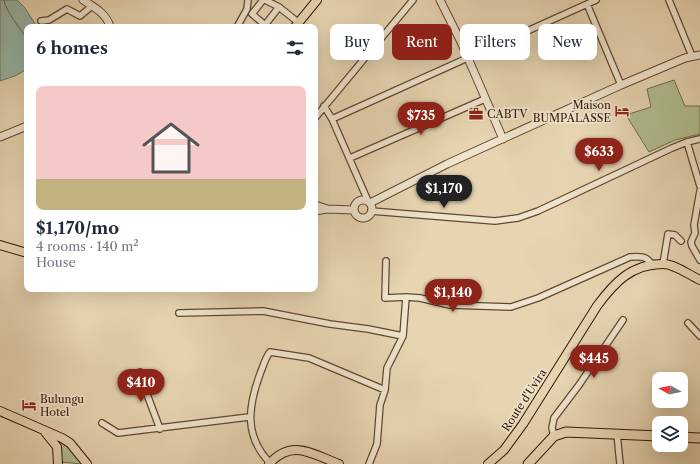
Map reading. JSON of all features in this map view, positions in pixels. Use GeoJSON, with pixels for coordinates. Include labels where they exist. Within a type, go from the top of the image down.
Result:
{"type":"FeatureCollection","features":[{"type":"Feature","properties":{"kind":"highway"},"geometry":{"type":"LineString","coordinates":[[528,464],[554,436],[566,432],[652,436]]}},
{"type":"Feature","properties":{"kind":"highway"},"geometry":{"type":"LineString","coordinates":[[688,437],[700,438]]}},
{"type":"Feature","properties":{"kind":"main road"},"geometry":{"type":"LineString","coordinates":[[298,24],[317,0]]}},
{"type":"Feature","properties":{"kind":"main road"},"geometry":{"type":"LineString","coordinates":[[0,245],[24,252]]}},
{"type":"Feature","properties":{"kind":"main road"},"geometry":{"type":"LineString","coordinates":[[663,264],[679,269],[700,280]]}},
{"type":"Feature","properties":{"kind":"main road","name":"Route d'Uvira"},"geometry":{"type":"LineString","coordinates":[[488,464],[504,450],[610,288],[618,280],[636,269],[663,264]]}},
{"type":"Feature","properties":{"kind":"main road"},"geometry":{"type":"LineString","coordinates":[[0,411],[62,438],[70,443],[87,464]]}},
{"type":"Feature","properties":{"kind":"main road"},"geometry":{"type":"LineString","coordinates":[[43,430],[57,446],[58,464]]}},
{"type":"Feature","properties":{"kind":"main road"},"geometry":{"type":"LineString","coordinates":[[270,464],[281,454],[298,449],[339,464]]}},
{"type":"Feature","properties":{"kind":"street"},"geometry":{"type":"LineString","coordinates":[[83,0],[103,14],[109,24]]}},
{"type":"Feature","properties":{"kind":"street"},"geometry":{"type":"LineString","coordinates":[[239,24],[248,9],[248,0]]}},
{"type":"Feature","properties":{"kind":"street"},"geometry":{"type":"LineString","coordinates":[[263,24],[252,14],[264,0],[279,7],[296,24]]}},
{"type":"Feature","properties":{"kind":"street"},"geometry":{"type":"LineString","coordinates":[[308,0],[310,9]]}},
{"type":"Feature","properties":{"kind":"street"},"geometry":{"type":"LineString","coordinates":[[318,114],[413,0]]}},
{"type":"Feature","properties":{"kind":"street"},"geometry":{"type":"LineString","coordinates":[[440,0],[460,40]]}},
{"type":"Feature","properties":{"kind":"street"},"geometry":{"type":"LineString","coordinates":[[530,30],[596,0]]}},
{"type":"Feature","properties":{"kind":"street"},"geometry":{"type":"LineString","coordinates":[[324,106],[332,119],[350,158],[369,202],[372,208],[369,216],[363,218],[357,216],[354,210],[357,202],[363,200],[369,202],[416,178],[621,85],[696,55],[669,0]]}},
{"type":"Feature","properties":{"kind":"street"},"geometry":{"type":"LineString","coordinates":[[587,4],[621,85]]}},
{"type":"Feature","properties":{"kind":"street"},"geometry":{"type":"LineString","coordinates":[[41,21],[49,20],[67,9],[80,16],[92,6]]}},
{"type":"Feature","properties":{"kind":"street"},"geometry":{"type":"LineString","coordinates":[[266,24],[279,7]]}},
{"type":"Feature","properties":{"kind":"street"},"geometry":{"type":"LineString","coordinates":[[332,119],[464,60]]}},
{"type":"Feature","properties":{"kind":"street"},"geometry":{"type":"LineString","coordinates":[[469,60],[504,139]]}},
{"type":"Feature","properties":{"kind":"street"},"geometry":{"type":"LineString","coordinates":[[350,158],[485,99]]}},
{"type":"Feature","properties":{"kind":"street"},"geometry":{"type":"LineString","coordinates":[[0,137],[24,127]]}},
{"type":"Feature","properties":{"kind":"street"},"geometry":{"type":"LineString","coordinates":[[371,211],[485,220],[518,218],[538,211],[599,181],[687,142],[700,140]]}},
{"type":"Feature","properties":{"kind":"street"},"geometry":{"type":"LineString","coordinates":[[687,142],[700,186]]}},
{"type":"Feature","properties":{"kind":"street"},"geometry":{"type":"LineString","coordinates":[[700,191],[694,225],[697,232],[691,242],[700,260]]}},
{"type":"Feature","properties":{"kind":"street"},"geometry":{"type":"LineString","coordinates":[[318,206],[327,209]]}},
{"type":"Feature","properties":{"kind":"street"},"geometry":{"type":"LineString","coordinates":[[318,210],[327,209],[354,210]]}},
{"type":"Feature","properties":{"kind":"street"},"geometry":{"type":"LineString","coordinates":[[663,264],[668,234],[675,235],[681,241]]}},
{"type":"Feature","properties":{"kind":"street"},"geometry":{"type":"LineString","coordinates":[[386,260],[385,298],[406,297],[420,298],[450,304],[511,307],[538,298],[630,257],[642,256],[649,259],[653,266]]}},
{"type":"Feature","properties":{"kind":"street"},"geometry":{"type":"LineString","coordinates":[[368,464],[377,444],[380,405],[385,390],[387,368],[405,326],[406,297]]}},
{"type":"Feature","properties":{"kind":"street"},"geometry":{"type":"LineString","coordinates":[[179,312],[264,311],[402,336]]}},
{"type":"Feature","properties":{"kind":"street"},"geometry":{"type":"LineString","coordinates":[[554,436],[552,428],[554,418],[579,385],[623,320]]}},
{"type":"Feature","properties":{"kind":"street"},"geometry":{"type":"LineString","coordinates":[[688,323],[700,336]]}},
{"type":"Feature","properties":{"kind":"street"},"geometry":{"type":"LineString","coordinates":[[270,464],[259,448],[250,417],[255,388],[268,353],[272,351],[309,358],[385,390]]}},
{"type":"Feature","properties":{"kind":"street"},"geometry":{"type":"LineString","coordinates":[[140,372],[160,429]]}},
{"type":"Feature","properties":{"kind":"street"},"geometry":{"type":"LineString","coordinates":[[102,423],[118,433],[250,417]]}},
{"type":"Feature","properties":{"kind":"street"},"geometry":{"type":"LineString","coordinates":[[617,434],[620,464]]}},
{"type":"Feature","properties":{"kind":"green space"},"geometry":{"type":"Polygon","coordinates":[[[674,80],[685,106],[700,106],[700,134],[675,140],[649,152],[626,115],[651,107],[647,89],[674,80]]]}},
{"type":"Feature","properties":{"kind":"green space"},"geometry":{"type":"Polygon","coordinates":[[[60,442],[69,448],[82,464],[61,462],[60,442]]]}},
{"type":"Feature","properties":{"kind":"water"},"geometry":{"type":"Polygon","coordinates":[[[0,0],[17,0],[25,8],[35,24],[24,24],[24,71],[15,76],[0,81],[0,0]]]}},
{"type":"Feature","properties":{"kind":"place","name":"Maison BUMPALASSE"},"geometry":{"type":"Point","coordinates":[622,111]}},
{"type":"Feature","properties":{"kind":"place","name":"CABTV"},"geometry":{"type":"Point","coordinates":[476,114]}},
{"type":"Feature","properties":{"kind":"place","name":"Bulungu Hotel"},"geometry":{"type":"Point","coordinates":[29,405]}}]}
